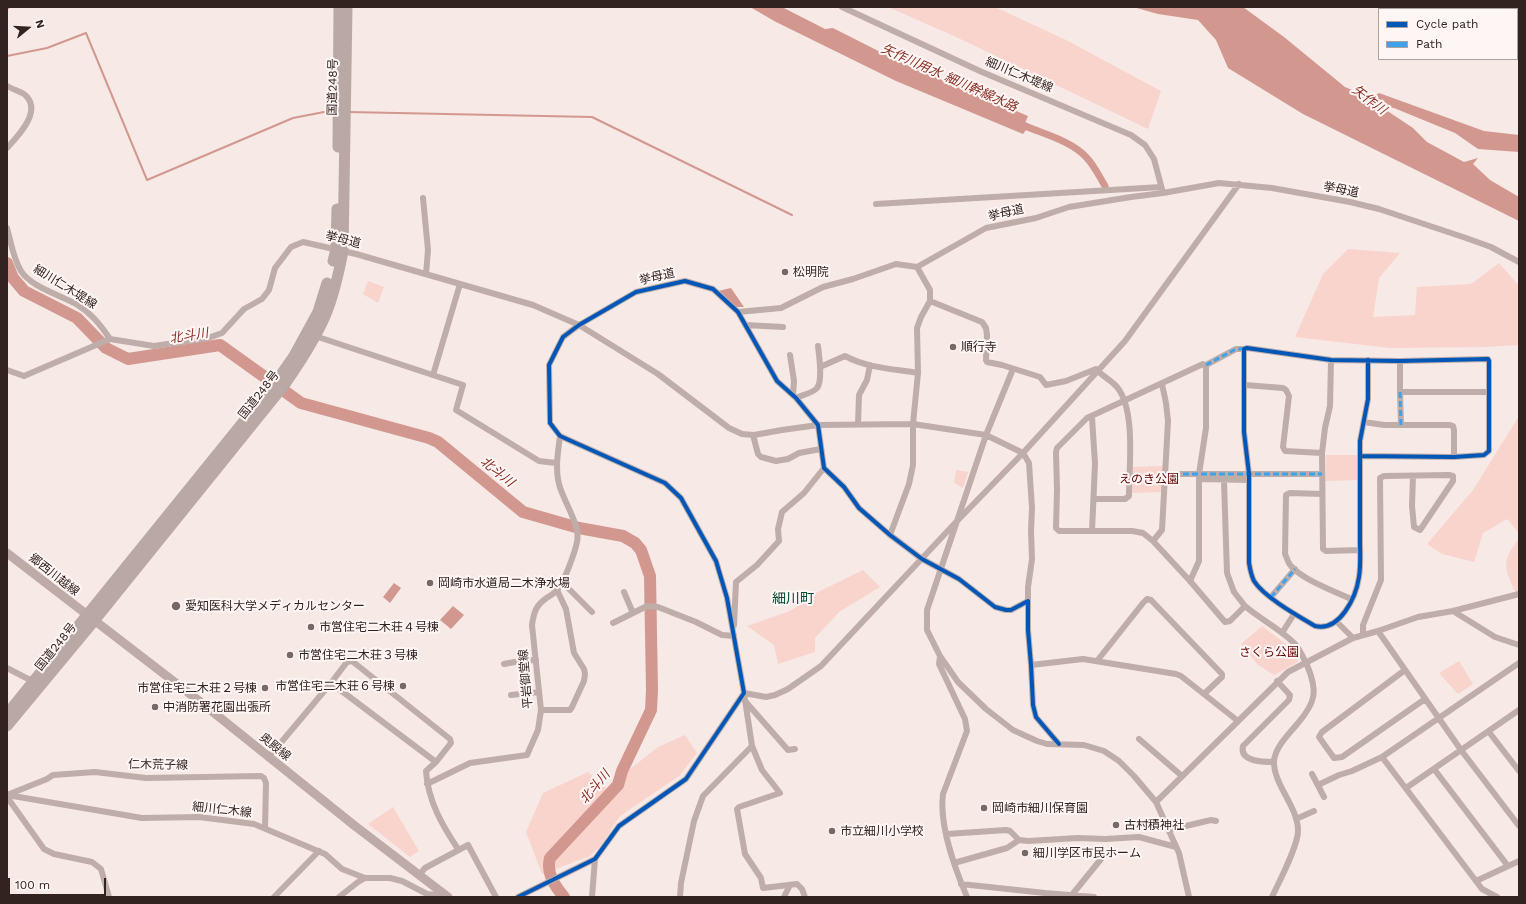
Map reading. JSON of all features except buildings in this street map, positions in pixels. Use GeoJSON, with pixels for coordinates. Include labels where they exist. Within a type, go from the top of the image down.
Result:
{"type":"FeatureCollection","features":[{"type":"Feature","properties":{"kind":"highway","name":"国道248号"},"geometry":{"type":"LineString","coordinates":[[282,382],[294,356],[318,312],[340,250],[339,7]]}},
{"type":"Feature","properties":{"kind":"highway","name":"国道248号"},"geometry":{"type":"LineString","coordinates":[[7,726],[90,619],[273,392],[300,362],[323,322],[338,274],[340,250],[347,7]]}},
{"type":"Feature","properties":{"kind":"highway","name":"国道248号"},"geometry":{"type":"LineString","coordinates":[[7,714],[90,619]]}},
{"type":"Feature","properties":{"kind":"street","name":"細川仁木堤線"},"geometry":{"type":"LineString","coordinates":[[842,7],[982,72],[1131,135],[1145,145],[1154,159],[1162,190]]}},
{"type":"Feature","properties":{"kind":"street"},"geometry":{"type":"LineString","coordinates":[[7,86],[25,95],[31,104],[30,116],[23,130],[7,148]]}},
{"type":"Feature","properties":{"kind":"street","name":"挙母道"},"geometry":{"type":"LineString","coordinates":[[917,267],[986,228],[1036,218],[1069,207],[1162,190],[1219,183],[1272,188],[1350,202],[1379,209],[1492,247],[1519,262]]}},
{"type":"Feature","properties":{"kind":"street"},"geometry":{"type":"LineString","coordinates":[[744,693],[766,696],[775,695],[788,689],[821,666],[1023,453],[1125,342],[1239,184]]}},
{"type":"Feature","properties":{"kind":"street"},"geometry":{"type":"LineString","coordinates":[[876,204],[1162,190]]}},
{"type":"Feature","properties":{"kind":"street"},"geometry":{"type":"LineString","coordinates":[[423,198],[428,250],[426,274]]}},
{"type":"Feature","properties":{"kind":"street","name":"細川仁木堤線"},"geometry":{"type":"LineString","coordinates":[[7,228],[14,254],[22,272],[33,283],[76,304],[88,313],[99,323],[110,338]]}},
{"type":"Feature","properties":{"kind":"street","name":"挙母道"},"geometry":{"type":"LineString","coordinates":[[110,338],[154,346],[208,338],[222,333],[244,309],[262,299],[269,290],[276,268],[291,247],[303,242],[340,250],[533,305],[579,325],[636,292],[685,280],[713,290],[738,312]]}},
{"type":"Feature","properties":{"kind":"street"},"geometry":{"type":"LineString","coordinates":[[890,535],[913,465],[913,424],[918,373],[917,328],[930,301],[930,290],[917,267],[896,264],[853,279],[823,287],[781,308],[738,312],[777,381],[795,396],[818,425],[824,468],[844,487],[858,508],[890,535],[922,559],[959,579],[995,607],[1011,610],[1028,601]]}},
{"type":"Feature","properties":{"kind":"street"},"geometry":{"type":"LineString","coordinates":[[434,375],[460,284]]}},
{"type":"Feature","properties":{"kind":"street"},"geometry":{"type":"LineString","coordinates":[[930,301],[982,322],[986,328],[987,362],[1040,377],[1046,385],[1066,381],[1096,369],[1117,387],[1124,401],[1130,425],[1129,496],[1125,499],[1094,499]]}},
{"type":"Feature","properties":{"kind":"street"},"geometry":{"type":"LineString","coordinates":[[805,897],[802,889],[796,884],[767,889],[763,888],[761,878],[745,854],[737,809],[780,793],[762,770],[752,746],[727,598],[716,561],[695,521],[679,495],[665,483],[560,436],[550,423],[549,365],[563,337],[579,325],[658,374],[729,428],[742,434],[753,436],[818,425],[913,424],[986,435],[1023,453],[1029,463],[1032,508],[1032,559],[1028,587],[1031,696],[1036,717],[1059,744]]}},
{"type":"Feature","properties":{"kind":"street"},"geometry":{"type":"LineString","coordinates":[[745,325],[783,327]]}},
{"type":"Feature","properties":{"kind":"street"},"geometry":{"type":"LineString","coordinates":[[315,336],[463,385],[456,410],[538,461],[556,463],[560,436]]}},
{"type":"Feature","properties":{"kind":"street"},"geometry":{"type":"LineString","coordinates":[[7,370],[24,376],[110,338]]}},
{"type":"Feature","properties":{"kind":"street"},"geometry":{"type":"LineString","coordinates":[[795,396],[817,388],[820,379],[818,346]]}},
{"type":"Feature","properties":{"kind":"street"},"geometry":{"type":"LineString","coordinates":[[1245,606],[1230,621],[1225,622],[1190,581],[1153,541],[1143,533],[1137,531],[1059,531],[1056,528],[1056,450],[1085,420],[1092,416],[1203,364],[1206,365],[1236,349],[1244,350],[1247,348],[1331,360],[1400,361],[1488,359],[1489,451],[1484,455],[1454,457],[1360,456]]}},
{"type":"Feature","properties":{"kind":"street"},"geometry":{"type":"LineString","coordinates":[[1244,350],[1244,432],[1249,477],[1250,568],[1252,577],[1257,585],[1271,598],[1294,614],[1318,627],[1336,621],[1344,614],[1359,578],[1360,441],[1368,399],[1368,360]]}},
{"type":"Feature","properties":{"kind":"street"},"geometry":{"type":"LineString","coordinates":[[790,355],[795,396]]}},
{"type":"Feature","properties":{"kind":"street"},"geometry":{"type":"LineString","coordinates":[[820,368],[845,356],[854,361],[870,365],[918,373]]}},
{"type":"Feature","properties":{"kind":"street"},"geometry":{"type":"LineString","coordinates":[[1331,360],[1330,406],[1325,428],[1322,453],[1323,549],[1326,551],[1360,550]]}},
{"type":"Feature","properties":{"kind":"street"},"geometry":{"type":"LineString","coordinates":[[1400,361],[1401,424]]}},
{"type":"Feature","properties":{"kind":"street"},"geometry":{"type":"LineString","coordinates":[[858,424],[859,395],[867,380],[870,365]]}},
{"type":"Feature","properties":{"kind":"street"},"geometry":{"type":"LineString","coordinates":[[1190,581],[1200,561],[1199,476],[1205,433],[1206,365]]}},
{"type":"Feature","properties":{"kind":"street"},"geometry":{"type":"LineString","coordinates":[[1013,369],[986,435],[927,610],[926,623],[931,640],[958,682],[986,709],[1013,730],[1028,738],[1047,744],[1084,745],[1104,751],[1119,761],[1156,802],[1179,853],[1189,897]]}},
{"type":"Feature","properties":{"kind":"street"},"geometry":{"type":"LineString","coordinates":[[1153,541],[1162,530],[1168,421],[1162,384]]}},
{"type":"Feature","properties":{"kind":"street"},"geometry":{"type":"LineString","coordinates":[[1245,384],[1283,388],[1286,390],[1289,396],[1283,447],[1284,450],[1288,452],[1322,453]]}},
{"type":"Feature","properties":{"kind":"street"},"geometry":{"type":"LineString","coordinates":[[1400,392],[1489,392]]}},
{"type":"Feature","properties":{"kind":"street"},"geometry":{"type":"LineString","coordinates":[[1092,416],[1095,464],[1092,531]]}},
{"type":"Feature","properties":{"kind":"street"},"geometry":{"type":"LineString","coordinates":[[1364,422],[1384,425],[1401,424],[1453,426],[1454,457]]}},
{"type":"Feature","properties":{"kind":"street"},"geometry":{"type":"LineString","coordinates":[[753,436],[758,454],[761,457],[776,461],[788,459],[794,454],[821,449]]}},
{"type":"Feature","properties":{"kind":"street","name":"平岩御堂線"},"geometry":{"type":"LineString","coordinates":[[427,784],[470,763],[527,755],[538,730],[541,710],[532,625],[539,603],[557,590],[562,582],[578,541],[577,532],[559,486],[556,463]]}},
{"type":"Feature","properties":{"kind":"street"},"geometry":{"type":"LineString","coordinates":[[734,637],[736,582],[757,564],[779,541],[778,529],[782,512],[804,493],[824,468]]}},
{"type":"Feature","properties":{"kind":"street"},"geometry":{"type":"LineString","coordinates":[[1165,474],[1249,477],[1322,474]]}},
{"type":"Feature","properties":{"kind":"street"},"geometry":{"type":"LineString","coordinates":[[1364,635],[1363,625],[1381,580],[1380,478],[1384,476],[1449,475],[1453,476],[1454,479],[1420,530],[1414,527],[1412,506],[1413,476]]}},
{"type":"Feature","properties":{"kind":"street"},"geometry":{"type":"LineString","coordinates":[[1199,476],[1224,481],[1249,477]]}},
{"type":"Feature","properties":{"kind":"street"},"geometry":{"type":"LineString","coordinates":[[1224,481],[1227,573],[1234,592],[1245,606],[1282,633],[1297,647],[1306,662],[1314,683],[1314,691],[1310,706],[1278,749],[1274,762],[1277,777],[1296,819],[1298,829],[1295,844],[1272,897]]}},
{"type":"Feature","properties":{"kind":"street"},"geometry":{"type":"LineString","coordinates":[[1322,494],[1290,493],[1286,495],[1285,554],[1288,562],[1294,569],[1312,581],[1351,599]]}},
{"type":"Feature","properties":{"kind":"street","name":"郷西川越線"},"geometry":{"type":"LineString","coordinates":[[7,553],[90,619]]}},
{"type":"Feature","properties":{"kind":"street"},"geometry":{"type":"LineString","coordinates":[[1271,598],[1294,569]]}},
{"type":"Feature","properties":{"kind":"street"},"geometry":{"type":"LineString","coordinates":[[562,582],[592,612]]}},
{"type":"Feature","properties":{"kind":"street"},"geometry":{"type":"LineString","coordinates":[[541,710],[570,710],[584,681],[584,669],[574,653],[566,609],[557,590]]}},
{"type":"Feature","properties":{"kind":"street"},"geometry":{"type":"LineString","coordinates":[[624,592],[633,613]]}},
{"type":"Feature","properties":{"kind":"street"},"geometry":{"type":"LineString","coordinates":[[1156,802],[1277,681],[1288,672],[1353,638],[1418,617],[1453,611],[1519,594]]}},
{"type":"Feature","properties":{"kind":"street"},"geometry":{"type":"LineString","coordinates":[[1097,661],[1143,603],[1147,599],[1151,600],[1222,674],[1222,677],[1204,694]]}},
{"type":"Feature","properties":{"kind":"street"},"geometry":{"type":"LineString","coordinates":[[613,623],[646,606],[658,607],[696,622],[722,635],[734,637]]}},
{"type":"Feature","properties":{"kind":"street"},"geometry":{"type":"LineString","coordinates":[[1453,611],[1494,637],[1519,645]]}},
{"type":"Feature","properties":{"kind":"street"},"geometry":{"type":"LineString","coordinates":[[1282,633],[1294,614]]}},
{"type":"Feature","properties":{"kind":"street","name":"奥殿線"},"geometry":{"type":"LineString","coordinates":[[90,619],[203,704],[354,826],[420,874],[446,895]]}},
{"type":"Feature","properties":{"kind":"street"},"geometry":{"type":"LineString","coordinates":[[1336,621],[1353,638]]}},
{"type":"Feature","properties":{"kind":"street"},"geometry":{"type":"LineString","coordinates":[[1378,631],[1461,750],[1519,826]]}},
{"type":"Feature","properties":{"kind":"street"},"geometry":{"type":"LineString","coordinates":[[940,656],[939,664],[965,719],[967,730],[943,794],[942,804],[954,863],[967,897]]}},
{"type":"Feature","properties":{"kind":"street"},"geometry":{"type":"LineString","coordinates":[[504,664],[536,660]]}},
{"type":"Feature","properties":{"kind":"street"},"geometry":{"type":"LineString","coordinates":[[1031,665],[1076,660],[1097,661],[1176,674],[1181,676],[1238,721]]}},
{"type":"Feature","properties":{"kind":"street"},"geometry":{"type":"LineString","coordinates":[[268,758],[347,662],[352,661],[450,739],[451,743],[436,762],[426,771],[427,784],[432,804],[443,827],[458,849]]}},
{"type":"Feature","properties":{"kind":"street"},"geometry":{"type":"LineString","coordinates":[[1318,785],[1382,757],[1519,664]]}},
{"type":"Feature","properties":{"kind":"street"},"geometry":{"type":"LineString","coordinates":[[7,668],[34,682]]}},
{"type":"Feature","properties":{"kind":"street"},"geometry":{"type":"LineString","coordinates":[[1405,670],[1322,732],[1319,737],[1334,758],[1342,757],[1425,699]]}},
{"type":"Feature","properties":{"kind":"street"},"geometry":{"type":"LineString","coordinates":[[1274,762],[1252,760],[1242,752],[1242,749],[1243,746],[1289,700],[1290,695],[1277,681]]}},
{"type":"Feature","properties":{"kind":"street"},"geometry":{"type":"LineString","coordinates":[[331,682],[436,762]]}},
{"type":"Feature","properties":{"kind":"street"},"geometry":{"type":"LineString","coordinates":[[511,695],[539,692]]}},
{"type":"Feature","properties":{"kind":"street"},"geometry":{"type":"LineString","coordinates":[[518,897],[595,859],[619,826],[686,779],[744,693]]}},
{"type":"Feature","properties":{"kind":"street"},"geometry":{"type":"LineString","coordinates":[[745,701],[788,750],[795,749]]}},
{"type":"Feature","properties":{"kind":"street"},"geometry":{"type":"LineString","coordinates":[[1406,788],[1461,750],[1518,714]]}},
{"type":"Feature","properties":{"kind":"street"},"geometry":{"type":"LineString","coordinates":[[1489,732],[1519,771]]}},
{"type":"Feature","properties":{"kind":"street"},"geometry":{"type":"LineString","coordinates":[[1139,739],[1182,776]]}},
{"type":"Feature","properties":{"kind":"street"},"geometry":{"type":"LineString","coordinates":[[680,897],[681,883],[694,821],[704,796],[752,746]]}},
{"type":"Feature","properties":{"kind":"street"},"geometry":{"type":"LineString","coordinates":[[1382,757],[1482,889],[1497,897]]}},
{"type":"Feature","properties":{"kind":"street"},"geometry":{"type":"LineString","coordinates":[[1434,769],[1508,866]]}},
{"type":"Feature","properties":{"kind":"street","name":"仁木荒子線"},"geometry":{"type":"LineString","coordinates":[[7,796],[47,779],[52,775],[95,772],[146,778],[261,776],[264,778],[266,783],[265,828]]}},
{"type":"Feature","properties":{"kind":"street"},"geometry":{"type":"LineString","coordinates":[[1312,774],[1324,797]]}},
{"type":"Feature","properties":{"kind":"street"},"geometry":{"type":"LineString","coordinates":[[7,796],[44,849],[54,854],[92,862],[101,869],[109,897]]}},
{"type":"Feature","properties":{"kind":"street","name":"細川仁木線"},"geometry":{"type":"LineString","coordinates":[[7,796],[142,818],[207,818],[254,824],[325,854],[342,869],[365,878],[390,878],[402,881],[427,894],[446,895]]}},
{"type":"Feature","properties":{"kind":"street"},"geometry":{"type":"LineString","coordinates":[[1296,819],[1314,811]]}},
{"type":"Feature","properties":{"kind":"street"},"geometry":{"type":"LineString","coordinates":[[1169,830],[1211,820],[1216,821]]}},
{"type":"Feature","properties":{"kind":"street"},"geometry":{"type":"LineString","coordinates":[[947,834],[1006,830],[1019,840],[1028,841],[1139,837],[1176,848]]}},
{"type":"Feature","properties":{"kind":"street"},"geometry":{"type":"LineString","coordinates":[[954,863],[1007,848],[1019,840]]}},
{"type":"Feature","properties":{"kind":"street"},"geometry":{"type":"LineString","coordinates":[[420,874],[425,868],[467,845],[469,846],[496,897]]}},
{"type":"Feature","properties":{"kind":"street"},"geometry":{"type":"LineString","coordinates":[[274,897],[318,851]]}},
{"type":"Feature","properties":{"kind":"street"},"geometry":{"type":"LineString","coordinates":[[592,897],[595,859]]}},
{"type":"Feature","properties":{"kind":"street"},"geometry":{"type":"LineString","coordinates":[[1071,896],[1101,859]]}},
{"type":"Feature","properties":{"kind":"street"},"geometry":{"type":"LineString","coordinates":[[1476,881],[1519,861]]}},
{"type":"Feature","properties":{"kind":"street"},"geometry":{"type":"LineString","coordinates":[[339,897],[365,878]]}},
{"type":"Feature","properties":{"kind":"street"},"geometry":{"type":"LineString","coordinates":[[961,884],[1071,896],[1094,897]]}},
{"type":"Feature","properties":{"kind":"street"},"geometry":{"type":"LineString","coordinates":[[784,897],[790,885]]}},
{"type":"Feature","properties":{"kind":"green space"},"geometry":{"type":"Polygon","coordinates":[[[888,7],[995,7],[1066,40],[1161,91],[1148,129],[954,36],[888,7]]]}},
{"type":"Feature","properties":{"kind":"green space"},"geometry":{"type":"Polygon","coordinates":[[[1348,249],[1400,253],[1379,278],[1373,317],[1415,315],[1417,287],[1471,284],[1499,263],[1519,286],[1519,345],[1390,348],[1295,337],[1323,274],[1348,249]]]}},
{"type":"Feature","properties":{"kind":"green space"},"geometry":{"type":"Polygon","coordinates":[[[368,281],[384,287],[378,303],[363,294],[368,281]]]}},
{"type":"Feature","properties":{"kind":"green space"},"geometry":{"type":"Polygon","coordinates":[[[1519,416],[1519,533],[1507,519],[1483,533],[1474,562],[1442,554],[1427,544],[1473,490],[1519,416]]]}},
{"type":"Feature","properties":{"kind":"green space"},"geometry":{"type":"Polygon","coordinates":[[[1326,455],[1358,455],[1358,480],[1325,481],[1326,455]]]}},
{"type":"Feature","properties":{"kind":"green space","name":"えのき公園"},"geometry":{"type":"Polygon","coordinates":[[[1163,466],[1162,492],[1132,493],[1133,467],[1163,466]]]}},
{"type":"Feature","properties":{"kind":"green space"},"geometry":{"type":"Polygon","coordinates":[[[956,470],[968,472],[963,488],[954,483],[956,470]]]}},
{"type":"Feature","properties":{"kind":"green space"},"geometry":{"type":"Polygon","coordinates":[[[1519,539],[1519,592],[1516,593],[1509,577],[1506,565],[1509,553],[1519,539]]]}},
{"type":"Feature","properties":{"kind":"green space"},"geometry":{"type":"Polygon","coordinates":[[[863,570],[880,587],[839,612],[815,638],[815,652],[778,664],[774,645],[747,626],[790,611],[816,593],[863,570]]]}},
{"type":"Feature","properties":{"kind":"green space","name":"さくら公園"},"geometry":{"type":"Polygon","coordinates":[[[1262,626],[1291,648],[1298,662],[1274,675],[1258,665],[1241,644],[1262,626]]]}},
{"type":"Feature","properties":{"kind":"green space"},"geometry":{"type":"Polygon","coordinates":[[[1459,661],[1473,684],[1458,694],[1439,673],[1459,661]]]}},
{"type":"Feature","properties":{"kind":"green space"},"geometry":{"type":"Polygon","coordinates":[[[685,735],[697,753],[679,776],[620,816],[601,845],[590,856],[542,874],[526,832],[543,793],[588,772],[606,788],[658,747],[685,735]]]}},
{"type":"Feature","properties":{"kind":"green space"},"geometry":{"type":"Polygon","coordinates":[[[393,807],[419,851],[410,857],[368,824],[393,807]]]}},
{"type":"Feature","properties":{"kind":"water","name":"矢作川用水 細川幹線水路"},"geometry":{"type":"Polygon","coordinates":[[[750,7],[782,7],[825,29],[833,28],[904,64],[1028,116],[1025,123],[1032,126],[1030,131],[1026,130],[1023,134],[896,81],[776,22],[750,7]]]}},
{"type":"Feature","properties":{"kind":"water","name":"矢作川"},"geometry":{"type":"Polygon","coordinates":[[[1133,7],[1243,7],[1284,37],[1345,87],[1371,98],[1379,93],[1484,131],[1519,135],[1519,152],[1478,149],[1455,133],[1394,108],[1380,106],[1413,128],[1427,142],[1464,162],[1478,158],[1473,164],[1490,180],[1519,197],[1519,221],[1303,114],[1228,68],[1216,40],[1198,20],[1158,14],[1133,7]]]}},
{"type":"Feature","properties":{"kind":"water"},"geometry":{"type":"Polygon","coordinates":[[[731,288],[744,307],[736,307],[718,291],[731,288]]]}},
{"type":"Feature","properties":{"kind":"water"},"geometry":{"type":"Polygon","coordinates":[[[394,583],[401,588],[390,603],[383,597],[394,583]]]}},
{"type":"Feature","properties":{"kind":"water"},"geometry":{"type":"Polygon","coordinates":[[[453,606],[464,615],[451,629],[440,620],[453,606]]]}},
{"type":"Feature","properties":{"kind":"waterway"},"geometry":{"type":"LineString","coordinates":[[7,56],[47,48],[86,33],[147,180],[293,118],[324,112],[334,112]]}},
{"type":"Feature","properties":{"kind":"waterway"},"geometry":{"type":"LineString","coordinates":[[348,112],[592,117],[792,215]]}},
{"type":"Feature","properties":{"kind":"waterway","name":"矢作川用水 細川幹線水路"},"geometry":{"type":"LineString","coordinates":[[1023,125],[1057,138],[1080,151],[1092,164],[1105,186]]}},
{"type":"Feature","properties":{"kind":"waterway","name":"北斗川"},"geometry":{"type":"LineString","coordinates":[[7,263],[13,278],[24,291],[77,318],[106,348],[128,359],[220,345],[301,403],[429,438],[438,442],[523,512],[579,528],[623,536],[635,543],[641,550],[650,576],[651,710],[622,771],[618,785],[550,858],[550,874],[557,888],[564,897]]}},
{"type":"Feature","properties":{"kind":"marked path"},"geometry":{"type":"LineString","coordinates":[[1206,365],[1236,349],[1244,349]]}},
{"type":"Feature","properties":{"kind":"marked path"},"geometry":{"type":"LineString","coordinates":[[1400,392],[1401,425]]}},
{"type":"Feature","properties":{"kind":"marked path"},"geometry":{"type":"LineString","coordinates":[[1165,474],[1322,474]]}},
{"type":"Feature","properties":{"kind":"marked path"},"geometry":{"type":"LineString","coordinates":[[1271,597],[1295,569]]}},
{"type":"Feature","properties":{"kind":"cycle path"},"geometry":{"type":"LineString","coordinates":[[518,897],[595,859],[619,826],[686,779],[744,693],[727,598],[716,561],[681,498],[665,483],[560,436],[550,423],[549,365],[563,337],[579,325],[636,292],[685,281],[713,289],[738,312],[777,381],[796,398],[818,425],[824,468],[844,487],[859,508],[890,535],[922,559],[959,579],[995,607],[1011,610],[1028,601],[1028,630],[1033,705],[1036,717],[1059,744]]}},
{"type":"Feature","properties":{"kind":"cycle path"},"geometry":{"type":"LineString","coordinates":[[1360,456],[1454,457],[1484,455],[1489,451],[1488,359],[1400,361],[1331,360],[1247,348],[1244,349],[1244,432],[1249,474],[1249,563],[1251,572],[1254,581],[1265,593],[1282,606],[1315,626],[1332,624],[1339,618],[1350,603],[1359,577],[1360,441],[1368,399],[1368,360]]}},
{"type":"Feature","properties":{"kind":"place","name":"松明院"},"geometry":{"type":"Point","coordinates":[785,272]}},
{"type":"Feature","properties":{"kind":"place","name":"順行寺"},"geometry":{"type":"Point","coordinates":[953,347]}},
{"type":"Feature","properties":{"kind":"place","name":"岡崎市水道局二木浄水場"},"geometry":{"type":"Point","coordinates":[430,583]}},
{"type":"Feature","properties":{"kind":"place","name":"愛知医科大学メディカルセンター"},"geometry":{"type":"Point","coordinates":[176,606]}},
{"type":"Feature","properties":{"kind":"place","name":"市営住宅二木荘４号棟"},"geometry":{"type":"Point","coordinates":[311,627]}},
{"type":"Feature","properties":{"kind":"place","name":"市営住宅二木荘３号棟"},"geometry":{"type":"Point","coordinates":[290,655]}},
{"type":"Feature","properties":{"kind":"place","name":"市営住宅二木荘６号棟"},"geometry":{"type":"Point","coordinates":[403,686]}},
{"type":"Feature","properties":{"kind":"place","name":"市営住宅二木荘２号棟"},"geometry":{"type":"Point","coordinates":[265,688]}},
{"type":"Feature","properties":{"kind":"place","name":"中消防署花園出張所"},"geometry":{"type":"Point","coordinates":[155,707]}},
{"type":"Feature","properties":{"kind":"place","name":"岡崎市細川保育園"},"geometry":{"type":"Point","coordinates":[984,808]}},
{"type":"Feature","properties":{"kind":"place","name":"古村積神社"},"geometry":{"type":"Point","coordinates":[1116,825]}},
{"type":"Feature","properties":{"kind":"place","name":"市立細川小学校"},"geometry":{"type":"Point","coordinates":[832,831]}},
{"type":"Feature","properties":{"kind":"place","name":"細川学区市民ホーム"},"geometry":{"type":"Point","coordinates":[1025,853]}},
{"type":"Feature","properties":{"kind":"district","name":"細川町"},"geometry":{"type":"Point","coordinates":[793,599]}}]}
